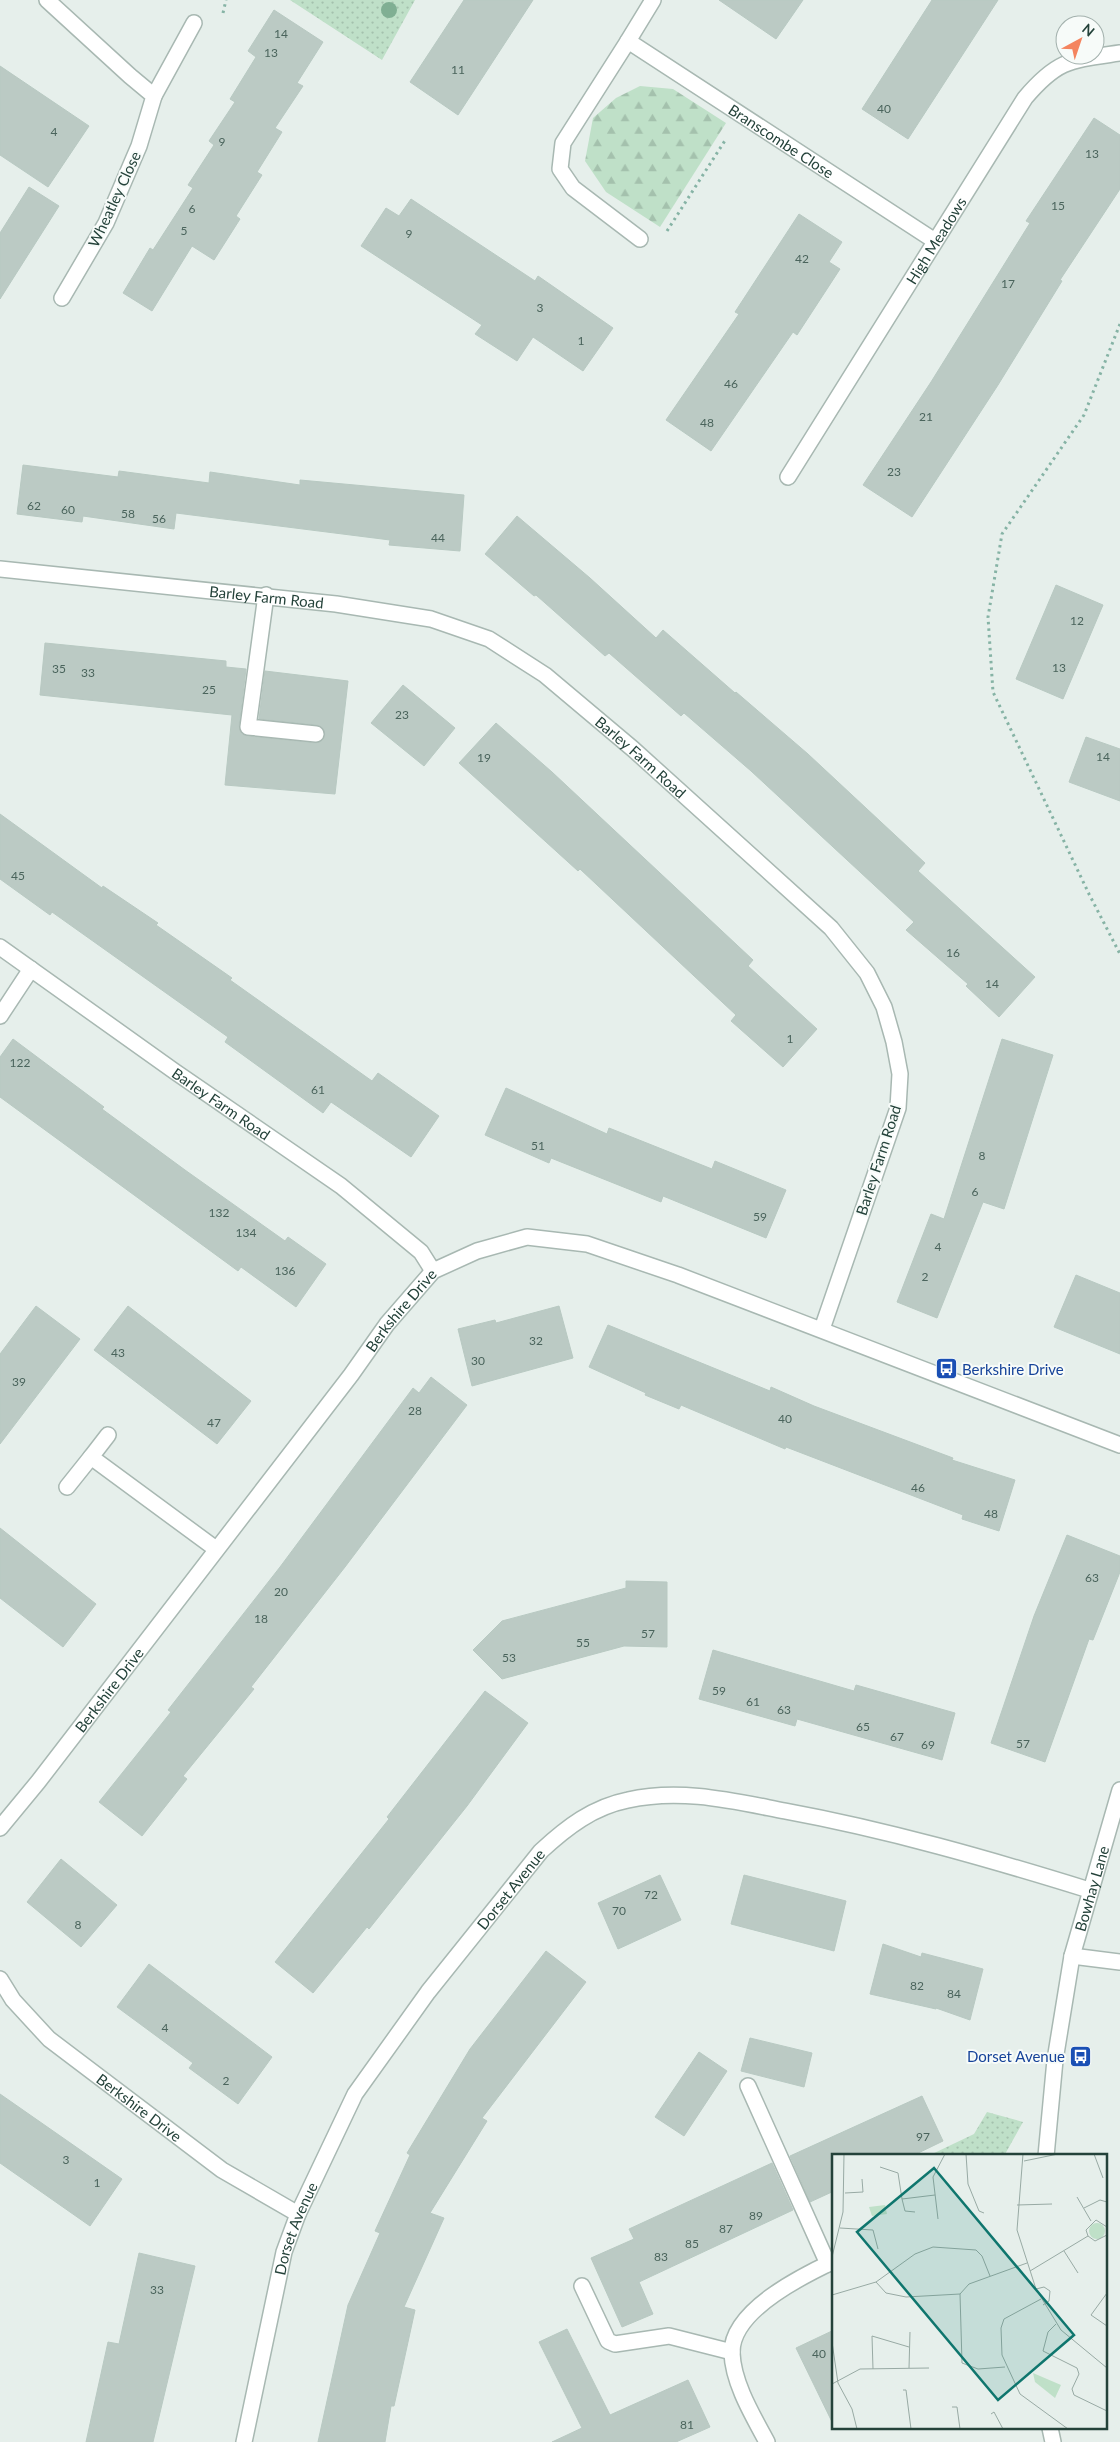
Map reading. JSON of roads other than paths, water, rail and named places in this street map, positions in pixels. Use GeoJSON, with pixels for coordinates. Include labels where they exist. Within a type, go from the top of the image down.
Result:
{"type":"FeatureCollection","features":[{"type":"Feature","properties":{"kind":"street"},"geometry":{"type":"LineString","coordinates":[[47,0],[154,96]]}},
{"type":"Feature","properties":{"kind":"street"},"geometry":{"type":"LineString","coordinates":[[640,239],[573,188],[560,169],[563,143],[653,0]]}},
{"type":"Feature","properties":{"kind":"street","name":"Wheatley Close"},"geometry":{"type":"LineString","coordinates":[[62,298],[106,223],[139,146],[154,96],[194,23]]}},
{"type":"Feature","properties":{"kind":"street","name":"Branscombe Close"},"geometry":{"type":"LineString","coordinates":[[628,41],[936,240]]}},
{"type":"Feature","properties":{"kind":"street","name":"High Meadows"},"geometry":{"type":"LineString","coordinates":[[788,477],[1025,98],[1044,76],[1071,60],[1120,53]]}},
{"type":"Feature","properties":{"kind":"street","name":"Barley Farm Road"},"geometry":{"type":"LineString","coordinates":[[0,569],[266,596],[431,619],[489,640],[545,675],[633,749],[831,928],[867,973],[884,1007],[894,1042],[900,1074],[898,1108],[822,1329]]}},
{"type":"Feature","properties":{"kind":"street"},"geometry":{"type":"LineString","coordinates":[[266,596],[248,727],[316,734]]}},
{"type":"Feature","properties":{"kind":"street","name":"Barley Farm Road"},"geometry":{"type":"LineString","coordinates":[[0,947],[341,1186],[421,1252],[433,1271]]}},
{"type":"Feature","properties":{"kind":"street"},"geometry":{"type":"LineString","coordinates":[[0,1016],[31,969]]}},
{"type":"Feature","properties":{"kind":"street","name":"Berkshire Drive"},"geometry":{"type":"LineString","coordinates":[[0,1828],[38,1782],[351,1375],[387,1324],[433,1271],[477,1251],[527,1236],[588,1244],[822,1329],[1120,1446]]}},
{"type":"Feature","properties":{"kind":"street"},"geometry":{"type":"LineString","coordinates":[[67,1486],[108,1435]]}},
{"type":"Feature","properties":{"kind":"street"},"geometry":{"type":"LineString","coordinates":[[91,1457],[216,1549]]}},
{"type":"Feature","properties":{"kind":"street","name":"Bowhay Lane"},"geometry":{"type":"LineString","coordinates":[[1046,2154],[1055,2060],[1072,1956],[1089,1890],[1120,1790]]}},
{"type":"Feature","properties":{"kind":"street","name":"Dorset Avenue"},"geometry":{"type":"LineString","coordinates":[[244,2442],[282,2261],[298,2214],[355,2094],[428,1992],[541,1851],[561,1832],[585,1815],[608,1805],[628,1800],[660,1796],[713,1797],[845,1822],[1023,1870],[1089,1890]]}},
{"type":"Feature","properties":{"kind":"street"},"geometry":{"type":"LineString","coordinates":[[1072,1956],[1120,1962]]}},
{"type":"Feature","properties":{"kind":"street","name":"Berkshire Drive"},"geometry":{"type":"LineString","coordinates":[[0,1979],[13,2000],[49,2039],[222,2170],[298,2214]]}},
{"type":"Feature","properties":{"kind":"street"},"geometry":{"type":"LineString","coordinates":[[748,2086],[831,2262],[782,2287],[756,2308],[738,2332],[732,2352],[739,2384],[767,2442]]}},
{"type":"Feature","properties":{"kind":"street"},"geometry":{"type":"LineString","coordinates":[[582,2286],[608,2342],[615,2344],[669,2336],[732,2352]]}},
{"type":"Feature","properties":{"kind":"place","name":"Berkshire Drive"},"geometry":{"type":"Point","coordinates":[946,1369]}},
{"type":"Feature","properties":{"kind":"place","name":"Dorset Avenue"},"geometry":{"type":"Point","coordinates":[1081,2056]}}]}
